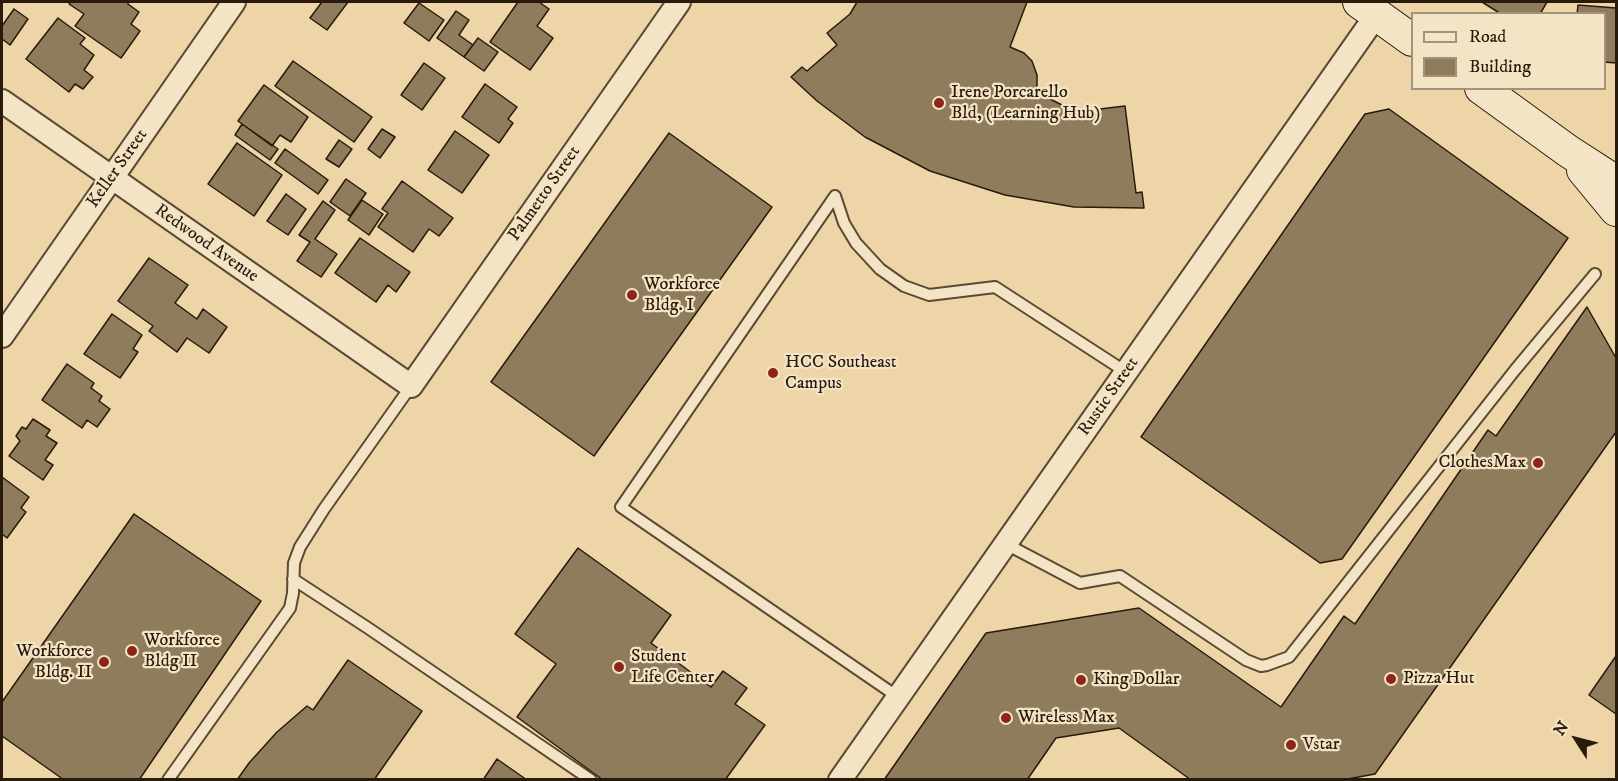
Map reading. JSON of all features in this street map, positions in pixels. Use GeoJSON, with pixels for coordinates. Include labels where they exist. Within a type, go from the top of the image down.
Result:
{"type":"FeatureCollection","features":[{"type":"Feature","properties":{"kind":"main road"},"geometry":{"type":"LineString","coordinates":[[1368,8],[1411,39]]}},
{"type":"Feature","properties":{"kind":"main road"},"geometry":{"type":"LineString","coordinates":[[1484,90],[1598,165],[1608,201],[1617,210]]}},
{"type":"Feature","properties":{"kind":"street","name":"Keller Street"},"geometry":{"type":"LineString","coordinates":[[2,336],[234,2]]}},
{"type":"Feature","properties":{"kind":"street","name":"Palmetto Street"},"geometry":{"type":"LineString","coordinates":[[411,386],[679,2]]}},
{"type":"Feature","properties":{"kind":"street","name":"Rustic Street"},"geometry":{"type":"LineString","coordinates":[[840,780],[1126,372],[1368,8]]}},
{"type":"Feature","properties":{"kind":"street","name":"Redwood Avenue"},"geometry":{"type":"LineString","coordinates":[[2,100],[411,386]]}},
{"type":"Feature","properties":{"kind":"lane"},"geometry":{"type":"LineString","coordinates":[[898,697],[621,507],[835,196],[844,223],[856,243],[880,269],[904,286],[929,295],[995,287],[1126,372]]}},
{"type":"Feature","properties":{"kind":"lane"},"geometry":{"type":"LineString","coordinates":[[1005,544],[1080,583],[1120,576],[1246,660],[1260,666],[1289,657],[1515,370],[1595,274]]}},
{"type":"Feature","properties":{"kind":"lane"},"geometry":{"type":"LineString","coordinates":[[168,780],[290,608],[294,563],[300,547],[324,509],[411,386]]}},
{"type":"Feature","properties":{"kind":"lane"},"geometry":{"type":"LineString","coordinates":[[293,579],[591,780]]}},
{"type":"Feature","properties":{"kind":"building"},"geometry":{"type":"Polygon","coordinates":[[[71,2],[128,2],[139,12],[131,24],[140,31],[121,58],[75,26],[84,14],[69,4],[71,2]]]}},
{"type":"Feature","properties":{"kind":"building"},"geometry":{"type":"Polygon","coordinates":[[[322,2],[348,2],[327,30],[310,18],[322,2]]]}},
{"type":"Feature","properties":{"kind":"building"},"geometry":{"type":"Polygon","coordinates":[[[518,2],[539,2],[549,9],[537,26],[553,38],[530,70],[490,42],[518,2]]]}},
{"type":"Feature","properties":{"kind":"building","name":"Irene Porcarello Bld, (Learning Hub)"},"geometry":{"type":"Polygon","coordinates":[[[857,2],[1027,2],[1010,47],[1024,53],[1032,61],[1037,75],[1036,92],[1092,120],[1100,109],[1125,106],[1136,193],[1142,192],[1144,208],[1074,207],[1005,195],[930,171],[865,137],[817,101],[791,77],[802,67],[807,71],[837,45],[827,33],[850,14],[857,2]]]}},
{"type":"Feature","properties":{"kind":"building"},"geometry":{"type":"Polygon","coordinates":[[[1482,2],[1547,2],[1541,12],[1498,12],[1482,2]]]}},
{"type":"Feature","properties":{"kind":"building"},"geometry":{"type":"Polygon","coordinates":[[[419,3],[444,20],[429,41],[404,23],[419,3]]]}},
{"type":"Feature","properties":{"kind":"building"},"geometry":{"type":"Polygon","coordinates":[[[1578,5],[1616,8],[1616,63],[1606,62],[1606,12],[1577,12],[1578,5]]]}},
{"type":"Feature","properties":{"kind":"building"},"geometry":{"type":"Polygon","coordinates":[[[14,9],[28,19],[10,45],[2,39],[2,26],[14,9]]]}},
{"type":"Feature","properties":{"kind":"building"},"geometry":{"type":"Polygon","coordinates":[[[456,11],[469,20],[459,35],[473,45],[464,57],[437,38],[456,11]]]}},
{"type":"Feature","properties":{"kind":"building"},"geometry":{"type":"Polygon","coordinates":[[[58,18],[85,38],[80,44],[94,55],[84,70],[93,77],[83,89],[75,84],[69,92],[26,59],[58,18]]]}},
{"type":"Feature","properties":{"kind":"building"},"geometry":{"type":"Polygon","coordinates":[[[478,38],[498,52],[484,71],[464,57],[478,38]]]}},
{"type":"Feature","properties":{"kind":"building"},"geometry":{"type":"Polygon","coordinates":[[[293,61],[372,117],[354,142],[275,86],[293,61]]]}},
{"type":"Feature","properties":{"kind":"building"},"geometry":{"type":"Polygon","coordinates":[[[424,63],[445,78],[422,110],[401,95],[424,63]]]}},
{"type":"Feature","properties":{"kind":"building"},"geometry":{"type":"Polygon","coordinates":[[[485,84],[517,107],[508,119],[513,123],[499,143],[462,117],[485,84]]]}},
{"type":"Feature","properties":{"kind":"building"},"geometry":{"type":"Polygon","coordinates":[[[264,85],[308,117],[291,142],[280,135],[272,146],[238,121],[264,85]]]}},
{"type":"Feature","properties":{"kind":"building"},"geometry":{"type":"Polygon","coordinates":[[[1389,109],[1568,238],[1342,559],[1320,563],[1141,437],[1365,114],[1389,109]]]}},
{"type":"Feature","properties":{"kind":"building"},"geometry":{"type":"Polygon","coordinates":[[[242,124],[278,149],[270,160],[235,135],[242,124]]]}},
{"type":"Feature","properties":{"kind":"building"},"geometry":{"type":"Polygon","coordinates":[[[382,129],[395,137],[380,158],[368,149],[382,129]]]}},
{"type":"Feature","properties":{"kind":"building"},"geometry":{"type":"Polygon","coordinates":[[[455,131],[489,155],[462,193],[428,170],[455,131]]]}},
{"type":"Feature","properties":{"kind":"building","name":"Workforce Bldg. I"},"geometry":{"type":"Polygon","coordinates":[[[669,133],[772,207],[594,456],[491,382],[669,133]]]}},
{"type":"Feature","properties":{"kind":"building"},"geometry":{"type":"Polygon","coordinates":[[[339,140],[352,149],[339,167],[326,159],[339,140]]]}},
{"type":"Feature","properties":{"kind":"building"},"geometry":{"type":"Polygon","coordinates":[[[237,143],[282,175],[254,216],[208,184],[237,143]]]}},
{"type":"Feature","properties":{"kind":"building"},"geometry":{"type":"Polygon","coordinates":[[[285,149],[328,180],[318,194],[275,163],[285,149]]]}},
{"type":"Feature","properties":{"kind":"building"},"geometry":{"type":"Polygon","coordinates":[[[346,179],[366,193],[350,216],[330,202],[346,179]]]}},
{"type":"Feature","properties":{"kind":"building"},"geometry":{"type":"Polygon","coordinates":[[[402,181],[453,218],[439,236],[429,229],[413,252],[378,227],[388,213],[382,209],[402,181]]]}},
{"type":"Feature","properties":{"kind":"building"},"geometry":{"type":"Polygon","coordinates":[[[286,194],[306,209],[288,235],[267,221],[286,194]]]}},
{"type":"Feature","properties":{"kind":"building"},"geometry":{"type":"Polygon","coordinates":[[[362,200],[383,214],[369,235],[348,220],[362,200]]]}},
{"type":"Feature","properties":{"kind":"building"},"geometry":{"type":"Polygon","coordinates":[[[323,201],[335,210],[315,239],[337,254],[321,277],[297,261],[310,242],[299,235],[323,201]]]}},
{"type":"Feature","properties":{"kind":"building"},"geometry":{"type":"Polygon","coordinates":[[[360,238],[410,272],[396,292],[388,285],[376,302],[335,273],[360,238]]]}},
{"type":"Feature","properties":{"kind":"building"},"geometry":{"type":"Polygon","coordinates":[[[149,258],[188,285],[175,303],[197,319],[203,309],[227,327],[209,353],[187,338],[177,352],[149,331],[153,326],[118,301],[149,258]]]}},
{"type":"Feature","properties":{"kind":"building"},"geometry":{"type":"Polygon","coordinates":[[[1587,307],[1616,358],[1616,432],[1375,774],[1342,780],[1191,780],[1119,728],[1056,738],[1027,780],[884,780],[986,633],[1139,608],[1281,707],[1344,616],[1355,624],[1488,430],[1496,436],[1587,307]]]}},
{"type":"Feature","properties":{"kind":"building"},"geometry":{"type":"Polygon","coordinates":[[[112,314],[142,335],[133,349],[138,352],[120,378],[84,354],[112,314]]]}},
{"type":"Feature","properties":{"kind":"building"},"geometry":{"type":"Polygon","coordinates":[[[67,364],[94,383],[91,388],[102,396],[99,401],[110,409],[97,427],[87,420],[82,428],[42,400],[67,364]]]}},
{"type":"Feature","properties":{"kind":"building"},"geometry":{"type":"Polygon","coordinates":[[[33,419],[50,430],[46,436],[57,443],[45,460],[53,465],[43,480],[9,456],[20,441],[16,436],[22,427],[26,429],[33,419]]]}},
{"type":"Feature","properties":{"kind":"building"},"geometry":{"type":"Polygon","coordinates":[[[2,477],[29,497],[21,508],[26,512],[7,538],[2,534],[2,477]]]}},
{"type":"Feature","properties":{"kind":"building","name":"Workforce Bldg II"},"geometry":{"type":"Polygon","coordinates":[[[134,514],[261,601],[139,780],[64,780],[2,736],[2,702],[134,514]]]}},
{"type":"Feature","properties":{"kind":"building","name":"Student Life Center"},"geometry":{"type":"Polygon","coordinates":[[[578,548],[671,615],[651,643],[711,687],[723,671],[747,688],[735,704],[765,725],[725,780],[603,780],[517,717],[556,664],[515,634],[578,548]]]}},
{"type":"Feature","properties":{"kind":"building"},"geometry":{"type":"Polygon","coordinates":[[[1616,656],[1616,714],[1589,695],[1616,656]]]}},
{"type":"Feature","properties":{"kind":"building"},"geometry":{"type":"Polygon","coordinates":[[[348,660],[422,711],[374,780],[237,780],[277,732],[307,706],[313,710],[348,660]]]}},
{"type":"Feature","properties":{"kind":"building"},"geometry":{"type":"Polygon","coordinates":[[[497,759],[527,780],[483,780],[497,759]]]}},
{"type":"Feature","properties":{"kind":"place","name":"Irene Porcarello Bld, (Learning Hub)"},"geometry":{"type":"Point","coordinates":[939,103]}},
{"type":"Feature","properties":{"kind":"place","name":"Workforce Bldg. I"},"geometry":{"type":"Point","coordinates":[632,295]}},
{"type":"Feature","properties":{"kind":"place","name":"HCC Southeast Campus"},"geometry":{"type":"Point","coordinates":[773,373]}},
{"type":"Feature","properties":{"kind":"place","name":"ClothesMax"},"geometry":{"type":"Point","coordinates":[1538,463]}},
{"type":"Feature","properties":{"kind":"place","name":"Workforce Bldg II"},"geometry":{"type":"Point","coordinates":[132,651]}},
{"type":"Feature","properties":{"kind":"place","name":"Workforce Bldg. II"},"geometry":{"type":"Point","coordinates":[104,662]}},
{"type":"Feature","properties":{"kind":"place","name":"Student Life Center"},"geometry":{"type":"Point","coordinates":[619,667]}},
{"type":"Feature","properties":{"kind":"place","name":"Pizza Hut"},"geometry":{"type":"Point","coordinates":[1391,679]}},
{"type":"Feature","properties":{"kind":"place","name":"King Dollar"},"geometry":{"type":"Point","coordinates":[1081,680]}},
{"type":"Feature","properties":{"kind":"place","name":"Wireless Max"},"geometry":{"type":"Point","coordinates":[1006,718]}},
{"type":"Feature","properties":{"kind":"place","name":"Vstar"},"geometry":{"type":"Point","coordinates":[1291,745]}}]}
